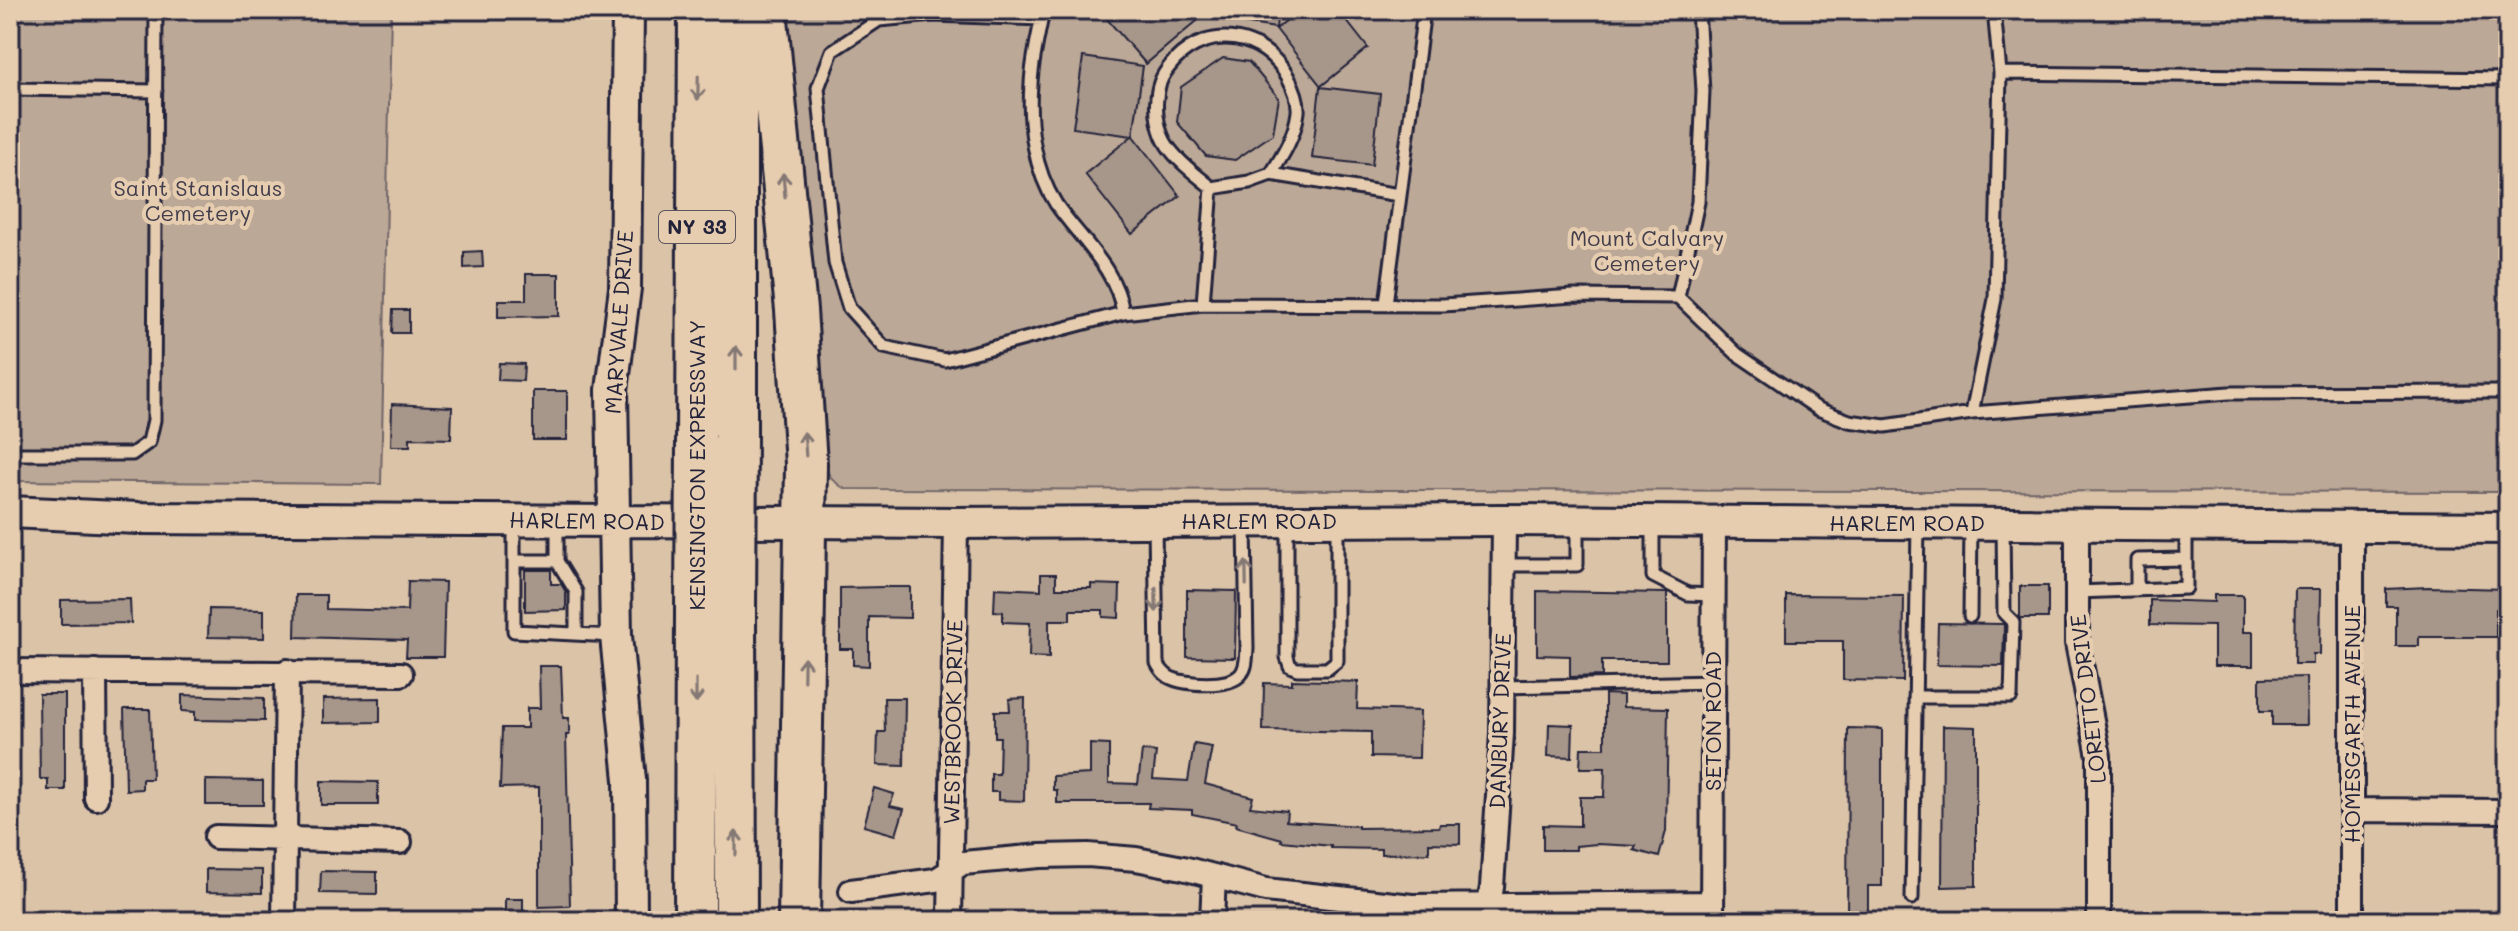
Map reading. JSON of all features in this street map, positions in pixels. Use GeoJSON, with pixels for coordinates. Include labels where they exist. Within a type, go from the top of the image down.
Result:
{"type":"FeatureCollection","features":[{"type":"Feature","properties":{"kind":"highway","name":"KENSINGTON EXPRESSWAY"},"geometry":{"type":"LineString","coordinates":[[695,921],[699,10]]}},
{"type":"Feature","properties":{"kind":"highway","name":"KENSINGTON EXPRESSWAY"},"geometry":{"type":"LineString","coordinates":[[736,10],[736,921]]}},
{"type":"Feature","properties":{"kind":"highway"},"geometry":{"type":"LineString","coordinates":[[766,10],[796,310],[806,464],[799,921]]}},
{"type":"Feature","properties":{"kind":"main road","name":"MARYVALE DRIVE"},"geometry":{"type":"LineString","coordinates":[[628,10],[625,288],[612,390],[616,636],[630,780],[631,921]]}},
{"type":"Feature","properties":{"kind":"main road","name":"HARLEM ROAD"},"geometry":{"type":"LineString","coordinates":[[10,512],[138,518],[557,521],[1577,520],[2508,528]]}},
{"type":"Feature","properties":{"kind":"street","name":"DANBURY DRIVE"},"geometry":{"type":"LineString","coordinates":[[1487,913],[1492,887],[1502,733],[1504,520]]}},
{"type":"Feature","properties":{"kind":"street","name":"SETON ROAD"},"geometry":{"type":"LineString","coordinates":[[1712,912],[1714,521]]}},
{"type":"Feature","properties":{"kind":"street","name":"WESTBROOK DRIVE"},"geometry":{"type":"LineString","coordinates":[[950,921],[956,523]]}},
{"type":"Feature","properties":{"kind":"street","name":"LORETTO DRIVE"},"geometry":{"type":"LineString","coordinates":[[2077,524],[2077,643],[2099,756],[2099,921]]}},
{"type":"Feature","properties":{"kind":"street","name":"HOMESGARTH AVENUE"},"geometry":{"type":"LineString","coordinates":[[2352,527],[2352,921]]}},
{"type":"Feature","properties":{"kind":"street"},"geometry":{"type":"LineString","coordinates":[[10,671],[401,674]]}},
{"type":"Feature","properties":{"kind":"street"},"geometry":{"type":"LineString","coordinates":[[95,671],[96,798]]}},
{"type":"Feature","properties":{"kind":"street"},"geometry":{"type":"LineString","coordinates":[[284,921],[287,671]]}},
{"type":"Feature","properties":{"kind":"street"},"geometry":{"type":"LineString","coordinates":[[2352,810],[2508,811]]}},
{"type":"Feature","properties":{"kind":"street"},"geometry":{"type":"LineString","coordinates":[[216,837],[400,842]]}},
{"type":"Feature","properties":{"kind":"street"},"geometry":{"type":"LineString","coordinates":[[851,891],[936,880],[963,863],[1088,855],[1136,859],[1266,890],[1487,913],[1712,912]]}},
{"type":"Feature","properties":{"kind":"street"},"geometry":{"type":"LineString","coordinates":[[1212,921],[1214,876]]}},
{"type":"Feature","properties":{"kind":"lane"},"geometry":{"type":"LineString","coordinates":[[10,454],[132,454],[149,442],[154,420],[156,10]]}},
{"type":"Feature","properties":{"kind":"lane"},"geometry":{"type":"LineString","coordinates":[[1386,304],[1424,10]]}},
{"type":"Feature","properties":{"kind":"lane"},"geometry":{"type":"LineString","coordinates":[[1678,297],[1698,202],[1703,91],[1698,10]]}},
{"type":"Feature","properties":{"kind":"lane"},"geometry":{"type":"LineString","coordinates":[[1972,413],[1995,299],[2000,73],[1994,10]]}},
{"type":"Feature","properties":{"kind":"lane"},"geometry":{"type":"LineString","coordinates":[[1123,313],[1121,295],[1114,279],[1054,201],[1041,172],[1033,141],[1031,84],[1042,14],[934,15],[879,20],[832,51],[818,88],[835,263],[849,308],[884,347],[945,360],[1123,313],[1203,304],[1443,305],[1574,296],[1678,297],[1737,354],[1818,409],[1849,421],[1885,426],[1972,413],[2229,393],[2508,392]]}},
{"type":"Feature","properties":{"kind":"lane"},"geometry":{"type":"LineString","coordinates":[[1212,188],[1166,143],[1156,108],[1157,89],[1163,72],[1186,49],[1203,40],[1224,38],[1249,42],[1264,49],[1277,60],[1296,92],[1298,112],[1289,145],[1271,174]]}},
{"type":"Feature","properties":{"kind":"lane"},"geometry":{"type":"LineString","coordinates":[[2000,73],[2508,79]]}},
{"type":"Feature","properties":{"kind":"lane"},"geometry":{"type":"LineString","coordinates":[[10,89],[156,91]]}},
{"type":"Feature","properties":{"kind":"lane"},"geometry":{"type":"LineString","coordinates":[[1212,188],[1249,182],[1271,174],[1399,195]]}},
{"type":"Feature","properties":{"kind":"lane"},"geometry":{"type":"LineString","coordinates":[[1203,304],[1212,188]]}},
{"type":"Feature","properties":{"kind":"lane"},"geometry":{"type":"LineString","coordinates":[[514,520],[514,631],[616,636]]}},
{"type":"Feature","properties":{"kind":"lane"},"geometry":{"type":"LineString","coordinates":[[1503,565],[1577,565],[1577,520]]}},
{"type":"Feature","properties":{"kind":"lane"},"geometry":{"type":"LineString","coordinates":[[557,521],[557,561],[576,592],[576,634]]}},
{"type":"Feature","properties":{"kind":"lane"},"geometry":{"type":"LineString","coordinates":[[1155,522],[1157,663],[1161,671],[1172,679],[1216,684],[1239,677],[1245,667],[1245,521]]}},
{"type":"Feature","properties":{"kind":"lane"},"geometry":{"type":"LineString","coordinates":[[1287,521],[1287,657],[1290,666],[1297,669],[1327,669],[1337,661],[1337,521]]}},
{"type":"Feature","properties":{"kind":"lane"},"geometry":{"type":"LineString","coordinates":[[1653,521],[1653,576],[1688,594],[1714,595]]}},
{"type":"Feature","properties":{"kind":"lane"},"geometry":{"type":"LineString","coordinates":[[1912,898],[1918,523]]}},
{"type":"Feature","properties":{"kind":"lane"},"geometry":{"type":"LineString","coordinates":[[1970,616],[1971,524]]}},
{"type":"Feature","properties":{"kind":"lane"},"geometry":{"type":"LineString","coordinates":[[1915,697],[2011,697],[2013,622],[2004,613],[2003,524]]}},
{"type":"Feature","properties":{"kind":"lane"},"geometry":{"type":"LineString","coordinates":[[2077,592],[2186,588],[2186,525]]}},
{"type":"Feature","properties":{"kind":"lane"},"geometry":{"type":"LineString","coordinates":[[2137,590],[2137,560],[2186,559]]}},
{"type":"Feature","properties":{"kind":"lane"},"geometry":{"type":"LineString","coordinates":[[514,561],[557,561]]}},
{"type":"Feature","properties":{"kind":"lane"},"geometry":{"type":"LineString","coordinates":[[1502,687],[1713,682]]}},
{"type":"Feature","properties":{"kind":"green space","name":"Saint Stanislaus Cemetery"},"geometry":{"type":"Polygon","coordinates":[[[10,10],[391,10],[381,484],[10,481],[10,10]]]}},
{"type":"Feature","properties":{"kind":"green space","name":"Mount Calvary Cemetery"},"geometry":{"type":"Polygon","coordinates":[[[787,10],[2508,10],[2508,492],[845,489],[830,475],[823,455],[819,351],[787,10]]]}},
{"type":"Feature","properties":{"kind":"building"},"geometry":{"type":"Polygon","coordinates":[[[1116,10],[1210,10],[1146,64],[1106,18],[1116,10]]]}},
{"type":"Feature","properties":{"kind":"building"},"geometry":{"type":"Polygon","coordinates":[[[1216,10],[1278,10],[1276,28],[1215,19],[1216,10]]]}},
{"type":"Feature","properties":{"kind":"building"},"geometry":{"type":"Polygon","coordinates":[[[1299,10],[1338,10],[1368,48],[1321,86],[1276,29],[1299,10]]]}},
{"type":"Feature","properties":{"kind":"building"},"geometry":{"type":"Polygon","coordinates":[[[1083,57],[1143,66],[1133,136],[1180,196],[1132,234],[1085,174],[1132,136],[1073,128],[1083,57]]]}},
{"type":"Feature","properties":{"kind":"building"},"geometry":{"type":"Polygon","coordinates":[[[1223,58],[1249,62],[1279,98],[1273,134],[1235,160],[1206,156],[1177,122],[1181,87],[1223,58]]]}},
{"type":"Feature","properties":{"kind":"building"},"geometry":{"type":"Polygon","coordinates":[[[1320,87],[1380,94],[1372,165],[1312,158],[1320,87]]]}},
{"type":"Feature","properties":{"kind":"building"},"geometry":{"type":"Polygon","coordinates":[[[482,251],[483,267],[464,268],[464,252],[482,251]]]}},
{"type":"Feature","properties":{"kind":"building"},"geometry":{"type":"Polygon","coordinates":[[[526,274],[559,274],[559,316],[498,317],[498,300],[526,300],[526,274]]]}},
{"type":"Feature","properties":{"kind":"building"},"geometry":{"type":"Polygon","coordinates":[[[393,310],[409,310],[409,333],[392,333],[393,310]]]}},
{"type":"Feature","properties":{"kind":"building"},"geometry":{"type":"Polygon","coordinates":[[[499,363],[524,364],[523,381],[498,380],[499,363]]]}},
{"type":"Feature","properties":{"kind":"building"},"geometry":{"type":"Polygon","coordinates":[[[533,391],[567,391],[567,440],[533,440],[533,391]]]}},
{"type":"Feature","properties":{"kind":"building"},"geometry":{"type":"Polygon","coordinates":[[[392,404],[452,407],[451,439],[410,438],[410,446],[391,446],[392,404]]]}},
{"type":"Feature","properties":{"kind":"building"},"geometry":{"type":"Polygon","coordinates":[[[525,570],[551,570],[551,584],[561,584],[566,592],[566,610],[525,611],[525,570]]]}},
{"type":"Feature","properties":{"kind":"building"},"geometry":{"type":"Polygon","coordinates":[[[1041,574],[1056,574],[1056,588],[1120,585],[1119,618],[1103,617],[1103,610],[1070,610],[1070,620],[1049,620],[1049,658],[1029,657],[1030,623],[1003,622],[1003,612],[994,611],[995,588],[1041,590],[1041,574]]]}},
{"type":"Feature","properties":{"kind":"building"},"geometry":{"type":"Polygon","coordinates":[[[408,581],[445,582],[443,657],[406,657],[407,640],[295,637],[296,595],[326,595],[326,609],[407,611],[408,581]]]}},
{"type":"Feature","properties":{"kind":"building"},"geometry":{"type":"Polygon","coordinates":[[[2020,586],[2048,586],[2048,618],[2020,618],[2020,586]]]}},
{"type":"Feature","properties":{"kind":"building"},"geometry":{"type":"Polygon","coordinates":[[[910,587],[910,618],[869,617],[869,666],[853,665],[853,649],[840,649],[840,588],[910,587]]]}},
{"type":"Feature","properties":{"kind":"building"},"geometry":{"type":"Polygon","coordinates":[[[2295,589],[2321,589],[2320,654],[2313,654],[2313,664],[2294,664],[2295,589]]]}},
{"type":"Feature","properties":{"kind":"building"},"geometry":{"type":"Polygon","coordinates":[[[2386,589],[2508,589],[2508,609],[2496,609],[2496,637],[2419,637],[2419,646],[2396,646],[2396,606],[2386,606],[2386,589]]]}},
{"type":"Feature","properties":{"kind":"building"},"geometry":{"type":"Polygon","coordinates":[[[1187,590],[1236,591],[1235,658],[1187,657],[1187,590]]]}},
{"type":"Feature","properties":{"kind":"building"},"geometry":{"type":"Polygon","coordinates":[[[1537,591],[1667,593],[1667,661],[1602,661],[1602,676],[1570,677],[1570,656],[1537,655],[1537,591]]]}},
{"type":"Feature","properties":{"kind":"building"},"geometry":{"type":"Polygon","coordinates":[[[1786,595],[1904,596],[1903,681],[1843,680],[1843,641],[1786,641],[1786,595]]]}},
{"type":"Feature","properties":{"kind":"building"},"geometry":{"type":"Polygon","coordinates":[[[2214,595],[2243,595],[2243,632],[2253,632],[2253,666],[2214,666],[2214,626],[2150,625],[2150,600],[2214,602],[2214,595]]]}},
{"type":"Feature","properties":{"kind":"building"},"geometry":{"type":"Polygon","coordinates":[[[130,599],[131,623],[61,624],[61,600],[130,599]]]}},
{"type":"Feature","properties":{"kind":"building"},"geometry":{"type":"Polygon","coordinates":[[[209,609],[264,610],[264,638],[208,637],[209,609]]]}},
{"type":"Feature","properties":{"kind":"building"},"geometry":{"type":"Polygon","coordinates":[[[1938,623],[2003,624],[2003,666],[1937,665],[1938,623]]]}},
{"type":"Feature","properties":{"kind":"building"},"geometry":{"type":"Polygon","coordinates":[[[539,666],[561,666],[563,718],[569,718],[569,735],[566,735],[570,906],[539,907],[539,787],[500,788],[502,728],[527,728],[527,708],[540,708],[539,666]]]}},
{"type":"Feature","properties":{"kind":"building"},"geometry":{"type":"Polygon","coordinates":[[[2306,677],[2307,725],[2272,725],[2272,711],[2260,711],[2260,678],[2306,677]]]}},
{"type":"Feature","properties":{"kind":"building"},"geometry":{"type":"Polygon","coordinates":[[[1292,680],[1358,682],[1357,709],[1420,711],[1419,758],[1371,757],[1371,732],[1263,730],[1264,683],[1292,684],[1292,680]]]}},
{"type":"Feature","properties":{"kind":"building"},"geometry":{"type":"Polygon","coordinates":[[[39,694],[65,694],[65,790],[48,790],[48,779],[40,779],[39,694]]]}},
{"type":"Feature","properties":{"kind":"building"},"geometry":{"type":"Polygon","coordinates":[[[1605,694],[1623,695],[1623,707],[1668,708],[1666,831],[1659,857],[1634,850],[1636,846],[1597,844],[1576,846],[1576,850],[1543,850],[1543,825],[1580,826],[1580,797],[1604,797],[1605,768],[1580,768],[1581,748],[1605,748],[1605,694]]]}},
{"type":"Feature","properties":{"kind":"building"},"geometry":{"type":"Polygon","coordinates":[[[182,695],[264,698],[264,721],[195,720],[195,712],[182,711],[182,695]]]}},
{"type":"Feature","properties":{"kind":"building"},"geometry":{"type":"Polygon","coordinates":[[[380,698],[380,722],[323,723],[323,699],[380,698]]]}},
{"type":"Feature","properties":{"kind":"building"},"geometry":{"type":"Polygon","coordinates":[[[884,698],[905,698],[904,766],[877,765],[878,732],[885,732],[884,698]]]}},
{"type":"Feature","properties":{"kind":"building"},"geometry":{"type":"Polygon","coordinates":[[[1025,698],[1024,801],[998,800],[998,792],[991,792],[991,774],[999,774],[1000,737],[995,737],[995,711],[1010,711],[1009,699],[1025,698]]]}},
{"type":"Feature","properties":{"kind":"building"},"geometry":{"type":"Polygon","coordinates":[[[124,709],[150,709],[152,779],[142,779],[142,789],[126,790],[124,709]]]}},
{"type":"Feature","properties":{"kind":"building"},"geometry":{"type":"Polygon","coordinates":[[[1549,724],[1573,725],[1572,757],[1548,756],[1549,724]]]}},
{"type":"Feature","properties":{"kind":"building"},"geometry":{"type":"Polygon","coordinates":[[[1943,726],[1976,727],[1976,886],[1942,887],[1943,726]]]}},
{"type":"Feature","properties":{"kind":"building"},"geometry":{"type":"Polygon","coordinates":[[[1848,728],[1882,729],[1882,886],[1868,886],[1868,921],[1847,921],[1848,728]]]}},
{"type":"Feature","properties":{"kind":"building"},"geometry":{"type":"Polygon","coordinates":[[[1090,744],[1109,745],[1109,783],[1138,784],[1142,751],[1156,752],[1153,779],[1188,781],[1194,744],[1212,747],[1205,784],[1253,797],[1250,807],[1287,811],[1286,821],[1358,828],[1460,824],[1460,844],[1429,843],[1429,853],[1381,854],[1381,849],[1331,848],[1281,841],[1236,826],[1237,823],[1192,814],[1192,810],[1148,808],[1149,803],[1057,803],[1053,776],[1090,774],[1090,744]]]}},
{"type":"Feature","properties":{"kind":"building"},"geometry":{"type":"Polygon","coordinates":[[[206,780],[263,781],[263,805],[206,805],[206,780]]]}},
{"type":"Feature","properties":{"kind":"building"},"geometry":{"type":"Polygon","coordinates":[[[321,781],[378,782],[378,805],[321,805],[321,781]]]}},
{"type":"Feature","properties":{"kind":"building"},"geometry":{"type":"Polygon","coordinates":[[[874,788],[894,794],[890,806],[904,809],[896,835],[864,826],[874,788]]]}},
{"type":"Feature","properties":{"kind":"building"},"geometry":{"type":"Polygon","coordinates":[[[206,869],[262,870],[262,893],[206,892],[206,869]]]}},
{"type":"Feature","properties":{"kind":"building"},"geometry":{"type":"Polygon","coordinates":[[[321,871],[377,872],[377,894],[320,893],[321,871]]]}},
{"type":"Feature","properties":{"kind":"building"},"geometry":{"type":"Polygon","coordinates":[[[505,899],[523,899],[523,917],[505,916],[505,899]]]}}]}
